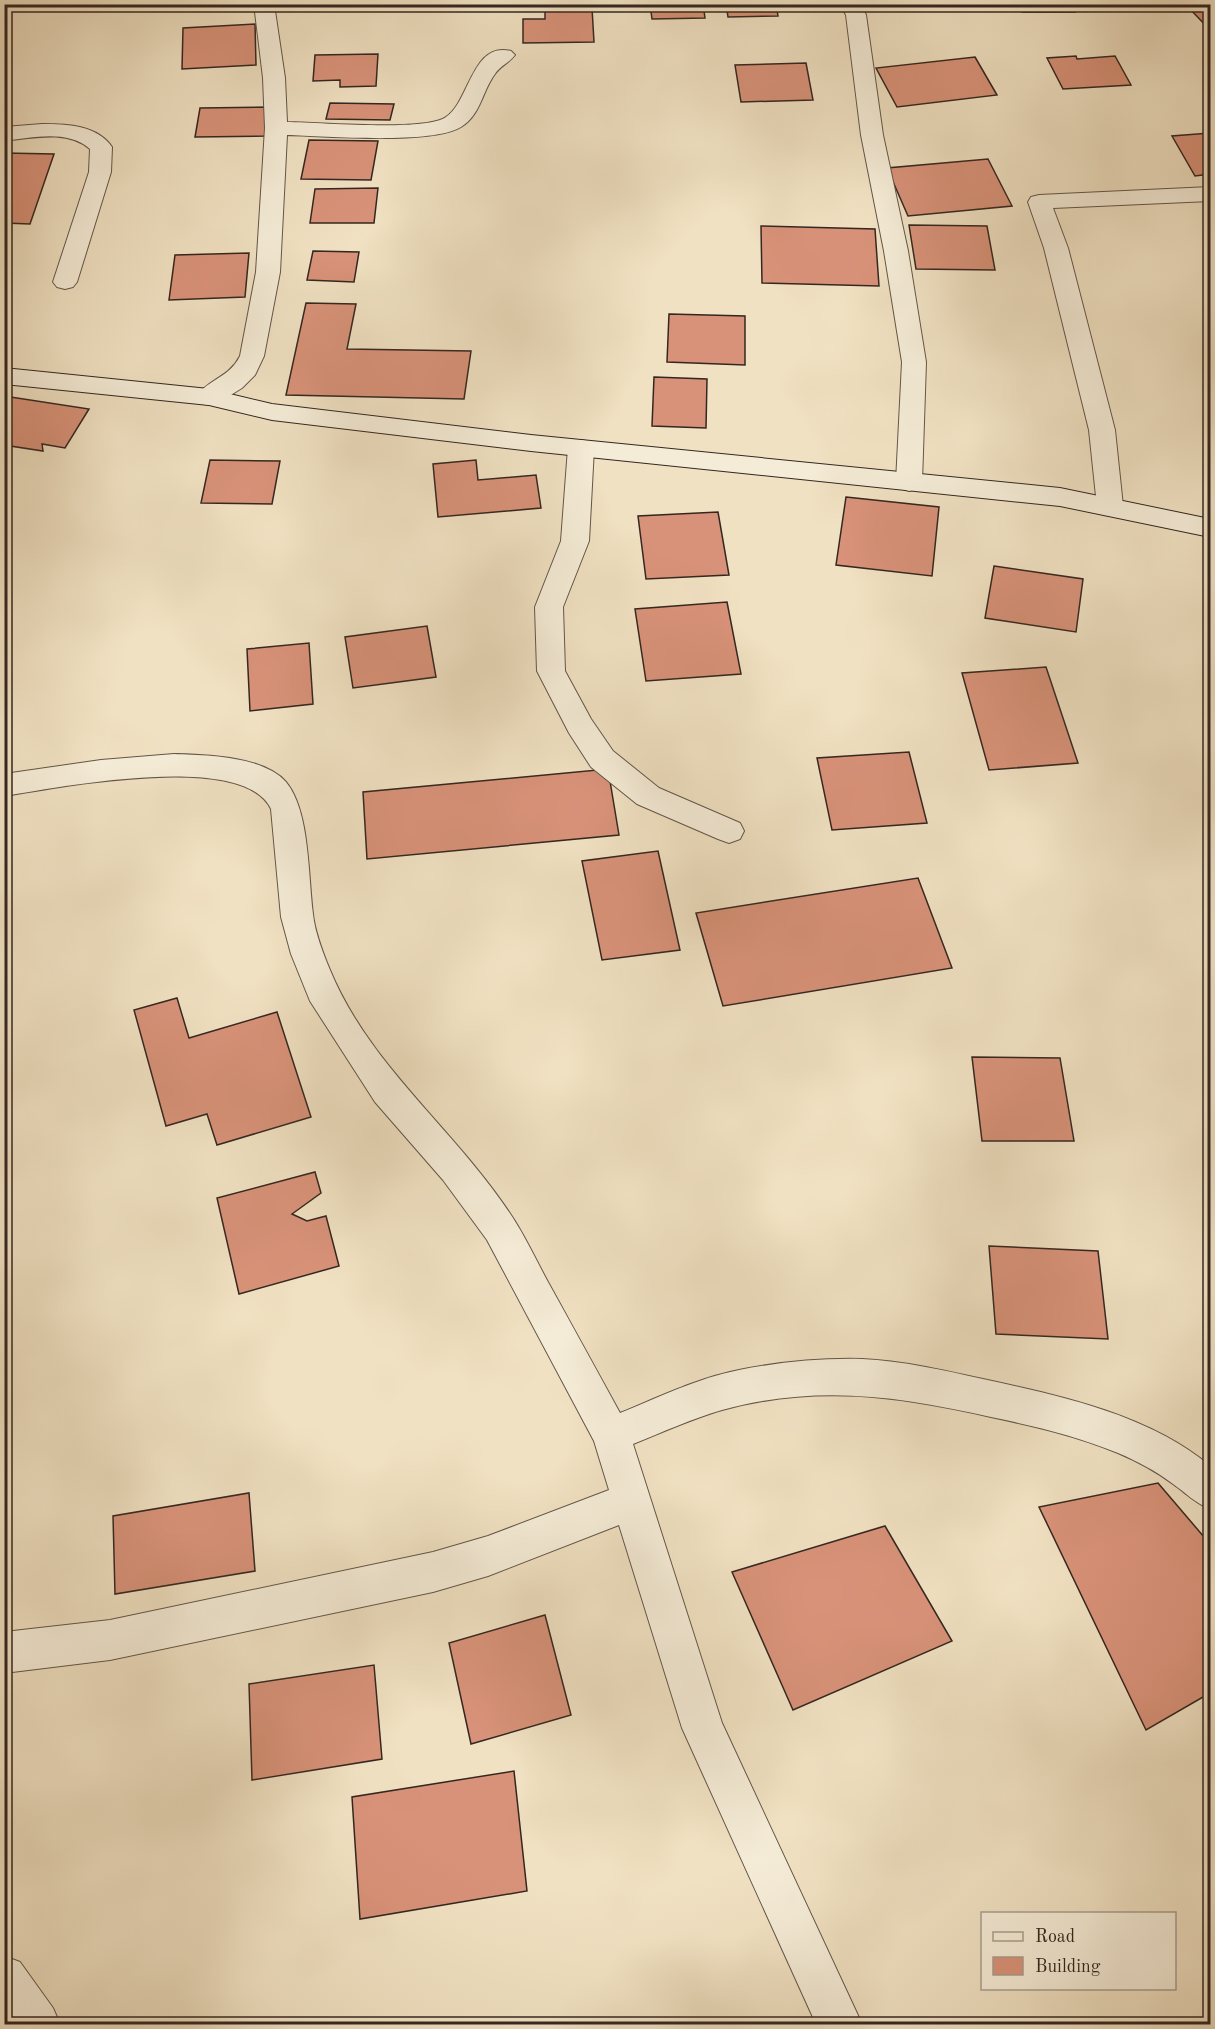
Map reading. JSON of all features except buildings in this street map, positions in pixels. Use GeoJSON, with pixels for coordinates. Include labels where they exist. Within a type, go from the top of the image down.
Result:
{"type":"FeatureCollection","features":[{"type":"Feature","properties":{"kind":"street"},"geometry":{"type":"LineString","coordinates":[[209,398],[233,382],[246,369],[252,356],[268,272],[276,128],[273,78],[264,4]]}},
{"type":"Feature","properties":{"kind":"street"},"geometry":{"type":"LineString","coordinates":[[850,4],[856,15],[872,135],[896,251],[914,362],[909,482]]}},
{"type":"Feature","properties":{"kind":"street"},"geometry":{"type":"LineString","coordinates":[[276,128],[413,131],[454,123],[466,111],[486,68],[504,55]]}},
{"type":"Feature","properties":{"kind":"street"},"geometry":{"type":"LineString","coordinates":[[4,134],[80,133],[93,138],[101,147],[100,172],[65,282]]}},
{"type":"Feature","properties":{"kind":"street"},"geometry":{"type":"LineString","coordinates":[[1110,506],[1102,430],[1056,248],[1039,202],[1210,194]]}},
{"type":"Feature","properties":{"kind":"street"},"geometry":{"type":"LineString","coordinates":[[4,376],[209,398],[272,412],[580,448],[1060,497],[1210,528]]}},
{"type":"Feature","properties":{"kind":"street"},"geometry":{"type":"LineString","coordinates":[[580,448],[575,541],[549,607],[551,671],[579,724],[602,759],[648,796],[729,831]]}},
{"type":"Feature","properties":{"kind":"street"},"geometry":{"type":"LineString","coordinates":[[4,785],[155,766],[220,766],[245,772],[266,782],[279,794],[286,809],[297,917],[307,954],[326,1001],[387,1092],[455,1169],[500,1229],[611,1436],[703,1728],[839,2025]]}},
{"type":"Feature","properties":{"kind":"street"},"geometry":{"type":"LineString","coordinates":[[611,1436],[703,1399],[737,1389],[825,1378],[879,1378],[925,1384],[1054,1412],[1140,1442],[1200,1480],[1210,1490]]}},
{"type":"Feature","properties":{"kind":"street"},"geometry":{"type":"LineString","coordinates":[[4,1653],[110,1640],[422,1575],[488,1556],[631,1501]]}},
{"type":"Feature","properties":{"kind":"street"},"geometry":{"type":"LineString","coordinates":[[4,1978],[37,2025]]}}]}
